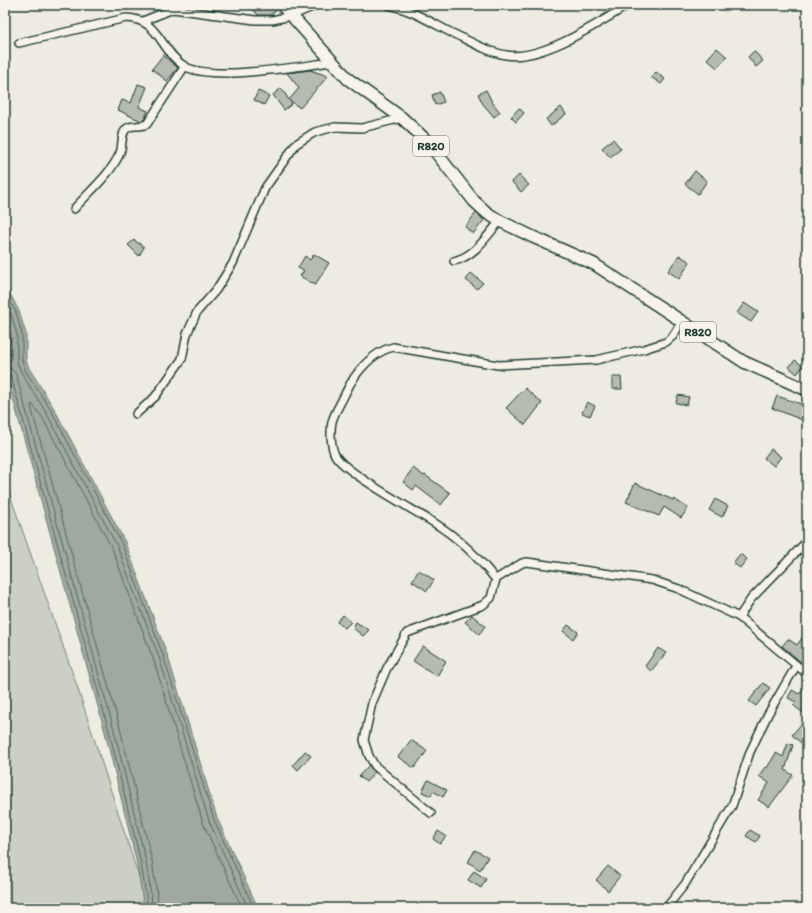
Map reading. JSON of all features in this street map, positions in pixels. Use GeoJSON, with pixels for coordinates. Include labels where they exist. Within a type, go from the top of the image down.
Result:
{"type":"FeatureCollection","features":[{"type":"Feature","properties":{"kind":"main road","name":"R820"},"geometry":{"type":"LineString","coordinates":[[282,5],[332,62],[368,95],[402,118],[427,141],[474,201],[500,222],[594,264],[744,362],[807,390]]}},
{"type":"Feature","properties":{"kind":"street"},"geometry":{"type":"LineString","coordinates":[[19,43],[126,18],[143,20],[173,9],[255,20],[272,20],[291,16],[318,5]]}},
{"type":"Feature","properties":{"kind":"street"},"geometry":{"type":"LineString","coordinates":[[388,5],[415,14],[484,49],[506,55],[526,56],[559,44],[628,5]]}},
{"type":"Feature","properties":{"kind":"street"},"geometry":{"type":"LineString","coordinates":[[143,20],[177,60],[196,71],[232,73],[287,69],[332,62]]}},
{"type":"Feature","properties":{"kind":"street"},"geometry":{"type":"LineString","coordinates":[[74,209],[112,166],[121,152],[123,135],[126,130],[129,127],[147,124],[169,88],[185,66]]}},
{"type":"Feature","properties":{"kind":"street"},"geometry":{"type":"LineString","coordinates":[[136,414],[155,396],[182,359],[187,334],[197,312],[216,290],[233,263],[265,188],[296,144],[315,132],[335,127],[362,128],[402,118]]}},
{"type":"Feature","properties":{"kind":"street"},"geometry":{"type":"LineString","coordinates":[[454,261],[464,259],[474,251],[500,222]]}},
{"type":"Feature","properties":{"kind":"street"},"geometry":{"type":"LineString","coordinates":[[496,580],[461,544],[437,525],[359,475],[340,461],[335,455],[332,440],[332,422],[350,384],[359,371],[383,350],[393,347],[498,365],[596,360],[644,349],[666,342],[673,336],[682,321]]}},
{"type":"Feature","properties":{"kind":"street"},"geometry":{"type":"LineString","coordinates":[[739,617],[751,599],[807,541]]}},
{"type":"Feature","properties":{"kind":"street"},"geometry":{"type":"LineString","coordinates":[[431,813],[375,766],[369,756],[364,740],[372,703],[386,668],[407,633],[484,605],[491,598],[496,580],[517,566],[527,562],[610,573],[668,585],[739,617],[807,674]]}},
{"type":"Feature","properties":{"kind":"street"},"geometry":{"type":"LineString","coordinates":[[666,908],[685,884],[732,806],[750,752],[768,714],[796,666]]}},
{"type":"Feature","properties":{"kind":"shaded area"},"geometry":{"type":"Polygon","coordinates":[[[5,481],[76,683],[149,908],[5,908],[5,481]]]}},
{"type":"Feature","properties":{"kind":"water"},"geometry":{"type":"Polygon","coordinates":[[[5,284],[19,311],[26,334],[26,360],[29,368],[55,410],[125,542],[168,657],[217,818],[258,908],[144,908],[137,864],[105,732],[5,370],[5,284]]]}},
{"type":"Feature","properties":{"kind":"building"},"geometry":{"type":"Polygon","coordinates":[[[249,5],[271,5],[276,11],[270,15],[258,15],[249,5]]]}},
{"type":"Feature","properties":{"kind":"building"},"geometry":{"type":"Polygon","coordinates":[[[717,48],[727,57],[717,68],[707,59],[717,48]]]}},
{"type":"Feature","properties":{"kind":"building"},"geometry":{"type":"Polygon","coordinates":[[[754,51],[763,61],[756,67],[748,57],[754,51]]]}},
{"type":"Feature","properties":{"kind":"building"},"geometry":{"type":"Polygon","coordinates":[[[163,55],[178,68],[167,81],[152,69],[163,55]]]}},
{"type":"Feature","properties":{"kind":"building"},"geometry":{"type":"Polygon","coordinates":[[[310,70],[328,76],[300,108],[289,100],[299,88],[287,73],[310,70]]]}},
{"type":"Feature","properties":{"kind":"building"},"geometry":{"type":"Polygon","coordinates":[[[656,72],[665,79],[661,84],[651,77],[656,72]]]}},
{"type":"Feature","properties":{"kind":"building"},"geometry":{"type":"Polygon","coordinates":[[[138,84],[147,87],[139,107],[148,111],[144,120],[141,121],[118,110],[122,100],[131,103],[138,84]]]}},
{"type":"Feature","properties":{"kind":"building"},"geometry":{"type":"Polygon","coordinates":[[[281,88],[292,104],[284,110],[273,95],[281,88]]]}},
{"type":"Feature","properties":{"kind":"building"},"geometry":{"type":"Polygon","coordinates":[[[486,90],[492,102],[500,112],[494,117],[483,104],[478,94],[486,90]]]}},
{"type":"Feature","properties":{"kind":"building"},"geometry":{"type":"Polygon","coordinates":[[[258,91],[269,96],[264,105],[254,100],[258,91]]]}},
{"type":"Feature","properties":{"kind":"building"},"geometry":{"type":"Polygon","coordinates":[[[440,92],[444,102],[435,105],[432,95],[440,92]]]}},
{"type":"Feature","properties":{"kind":"building"},"geometry":{"type":"Polygon","coordinates":[[[561,107],[566,114],[551,126],[546,119],[561,107]]]}},
{"type":"Feature","properties":{"kind":"building"},"geometry":{"type":"Polygon","coordinates":[[[519,108],[524,113],[516,122],[511,117],[519,108]]]}},
{"type":"Feature","properties":{"kind":"building"},"geometry":{"type":"Polygon","coordinates":[[[613,139],[621,149],[610,157],[602,148],[613,139]]]}},
{"type":"Feature","properties":{"kind":"building"},"geometry":{"type":"Polygon","coordinates":[[[695,171],[707,181],[698,194],[685,184],[695,171]]]}},
{"type":"Feature","properties":{"kind":"building"},"geometry":{"type":"Polygon","coordinates":[[[519,175],[529,185],[521,192],[512,182],[519,175]]]}},
{"type":"Feature","properties":{"kind":"building"},"geometry":{"type":"Polygon","coordinates":[[[476,213],[484,220],[473,234],[465,227],[476,213]]]}},
{"type":"Feature","properties":{"kind":"building"},"geometry":{"type":"Polygon","coordinates":[[[134,240],[144,247],[139,256],[128,245],[134,240]]]}},
{"type":"Feature","properties":{"kind":"building"},"geometry":{"type":"Polygon","coordinates":[[[314,254],[329,263],[315,285],[300,276],[304,271],[298,268],[305,256],[310,260],[314,254]]]}},
{"type":"Feature","properties":{"kind":"building"},"geometry":{"type":"Polygon","coordinates":[[[679,255],[690,262],[679,279],[668,271],[679,255]]]}},
{"type":"Feature","properties":{"kind":"building"},"geometry":{"type":"Polygon","coordinates":[[[471,273],[483,283],[477,289],[466,280],[471,273]]]}},
{"type":"Feature","properties":{"kind":"building"},"geometry":{"type":"Polygon","coordinates":[[[744,303],[758,312],[751,322],[737,313],[744,303]]]}},
{"type":"Feature","properties":{"kind":"building"},"geometry":{"type":"Polygon","coordinates":[[[795,360],[803,366],[797,374],[789,367],[795,360]]]}},
{"type":"Feature","properties":{"kind":"building"},"geometry":{"type":"Polygon","coordinates":[[[612,377],[621,377],[622,389],[612,389],[612,377]]]}},
{"type":"Feature","properties":{"kind":"building"},"geometry":{"type":"Polygon","coordinates":[[[525,388],[542,403],[525,425],[506,408],[525,388]]]}},
{"type":"Feature","properties":{"kind":"building"},"geometry":{"type":"Polygon","coordinates":[[[678,395],[689,397],[687,405],[676,403],[678,395]]]}},
{"type":"Feature","properties":{"kind":"building"},"geometry":{"type":"Polygon","coordinates":[[[777,396],[807,406],[807,422],[772,408],[777,396]]]}},
{"type":"Feature","properties":{"kind":"building"},"geometry":{"type":"Polygon","coordinates":[[[587,402],[595,406],[590,416],[582,413],[587,402]]]}},
{"type":"Feature","properties":{"kind":"building"},"geometry":{"type":"Polygon","coordinates":[[[771,449],[781,457],[774,466],[764,458],[771,449]]]}},
{"type":"Feature","properties":{"kind":"building"},"geometry":{"type":"Polygon","coordinates":[[[413,468],[450,493],[441,505],[416,486],[413,490],[403,482],[413,468]]]}},
{"type":"Feature","properties":{"kind":"building"},"geometry":{"type":"Polygon","coordinates":[[[635,483],[673,500],[674,499],[688,508],[681,518],[664,507],[659,516],[626,502],[635,483]]]}},
{"type":"Feature","properties":{"kind":"building"},"geometry":{"type":"Polygon","coordinates":[[[715,499],[728,506],[722,517],[709,510],[715,499]]]}},
{"type":"Feature","properties":{"kind":"building"},"geometry":{"type":"Polygon","coordinates":[[[740,554],[747,559],[740,568],[733,563],[740,554]]]}},
{"type":"Feature","properties":{"kind":"building"},"geometry":{"type":"Polygon","coordinates":[[[419,570],[434,580],[427,591],[412,581],[419,570]]]}},
{"type":"Feature","properties":{"kind":"building"},"geometry":{"type":"Polygon","coordinates":[[[343,615],[351,622],[345,628],[337,622],[343,615]]]}},
{"type":"Feature","properties":{"kind":"building"},"geometry":{"type":"Polygon","coordinates":[[[472,615],[485,626],[479,634],[465,622],[472,615]]]}},
{"type":"Feature","properties":{"kind":"building"},"geometry":{"type":"Polygon","coordinates":[[[356,622],[369,630],[363,636],[353,628],[356,622]]]}},
{"type":"Feature","properties":{"kind":"building"},"geometry":{"type":"Polygon","coordinates":[[[568,625],[578,632],[573,639],[563,631],[568,625]]]}},
{"type":"Feature","properties":{"kind":"building"},"geometry":{"type":"Polygon","coordinates":[[[807,631],[807,667],[782,646],[788,639],[797,645],[807,631]]]}},
{"type":"Feature","properties":{"kind":"building"},"geometry":{"type":"Polygon","coordinates":[[[423,646],[446,661],[437,676],[413,661],[423,646]]]}},
{"type":"Feature","properties":{"kind":"building"},"geometry":{"type":"Polygon","coordinates":[[[658,648],[666,653],[651,671],[645,666],[658,648]]]}},
{"type":"Feature","properties":{"kind":"building"},"geometry":{"type":"Polygon","coordinates":[[[763,683],[770,688],[756,706],[749,701],[763,683]]]}},
{"type":"Feature","properties":{"kind":"building"},"geometry":{"type":"Polygon","coordinates":[[[807,685],[807,707],[803,713],[793,705],[796,702],[788,698],[792,690],[799,694],[807,685]]]}},
{"type":"Feature","properties":{"kind":"building"},"geometry":{"type":"Polygon","coordinates":[[[802,723],[807,727],[807,736],[801,743],[792,735],[802,723]]]}},
{"type":"Feature","properties":{"kind":"building"},"geometry":{"type":"Polygon","coordinates":[[[411,740],[427,751],[414,768],[398,757],[411,740]]]}},
{"type":"Feature","properties":{"kind":"building"},"geometry":{"type":"Polygon","coordinates":[[[788,743],[793,745],[785,770],[793,775],[769,807],[758,800],[769,783],[759,776],[765,767],[767,768],[776,753],[783,757],[788,743]]]}},
{"type":"Feature","properties":{"kind":"building"},"geometry":{"type":"Polygon","coordinates":[[[305,751],[311,756],[298,770],[293,765],[305,751]]]}},
{"type":"Feature","properties":{"kind":"building"},"geometry":{"type":"Polygon","coordinates":[[[369,765],[375,772],[366,782],[359,776],[369,765]]]}},
{"type":"Feature","properties":{"kind":"building"},"geometry":{"type":"Polygon","coordinates":[[[428,780],[447,790],[443,797],[433,791],[431,796],[422,792],[428,780]]]}},
{"type":"Feature","properties":{"kind":"building"},"geometry":{"type":"Polygon","coordinates":[[[750,830],[760,836],[756,842],[746,836],[750,830]]]}},
{"type":"Feature","properties":{"kind":"building"},"geometry":{"type":"Polygon","coordinates":[[[438,831],[446,836],[440,844],[433,839],[438,831]]]}},
{"type":"Feature","properties":{"kind":"building"},"geometry":{"type":"Polygon","coordinates":[[[475,850],[488,857],[480,870],[468,862],[475,850]]]}},
{"type":"Feature","properties":{"kind":"building"},"geometry":{"type":"Polygon","coordinates":[[[608,866],[620,876],[608,891],[596,880],[608,866]]]}},
{"type":"Feature","properties":{"kind":"building"},"geometry":{"type":"Polygon","coordinates":[[[474,871],[486,879],[481,888],[468,880],[474,871]]]}}]}
